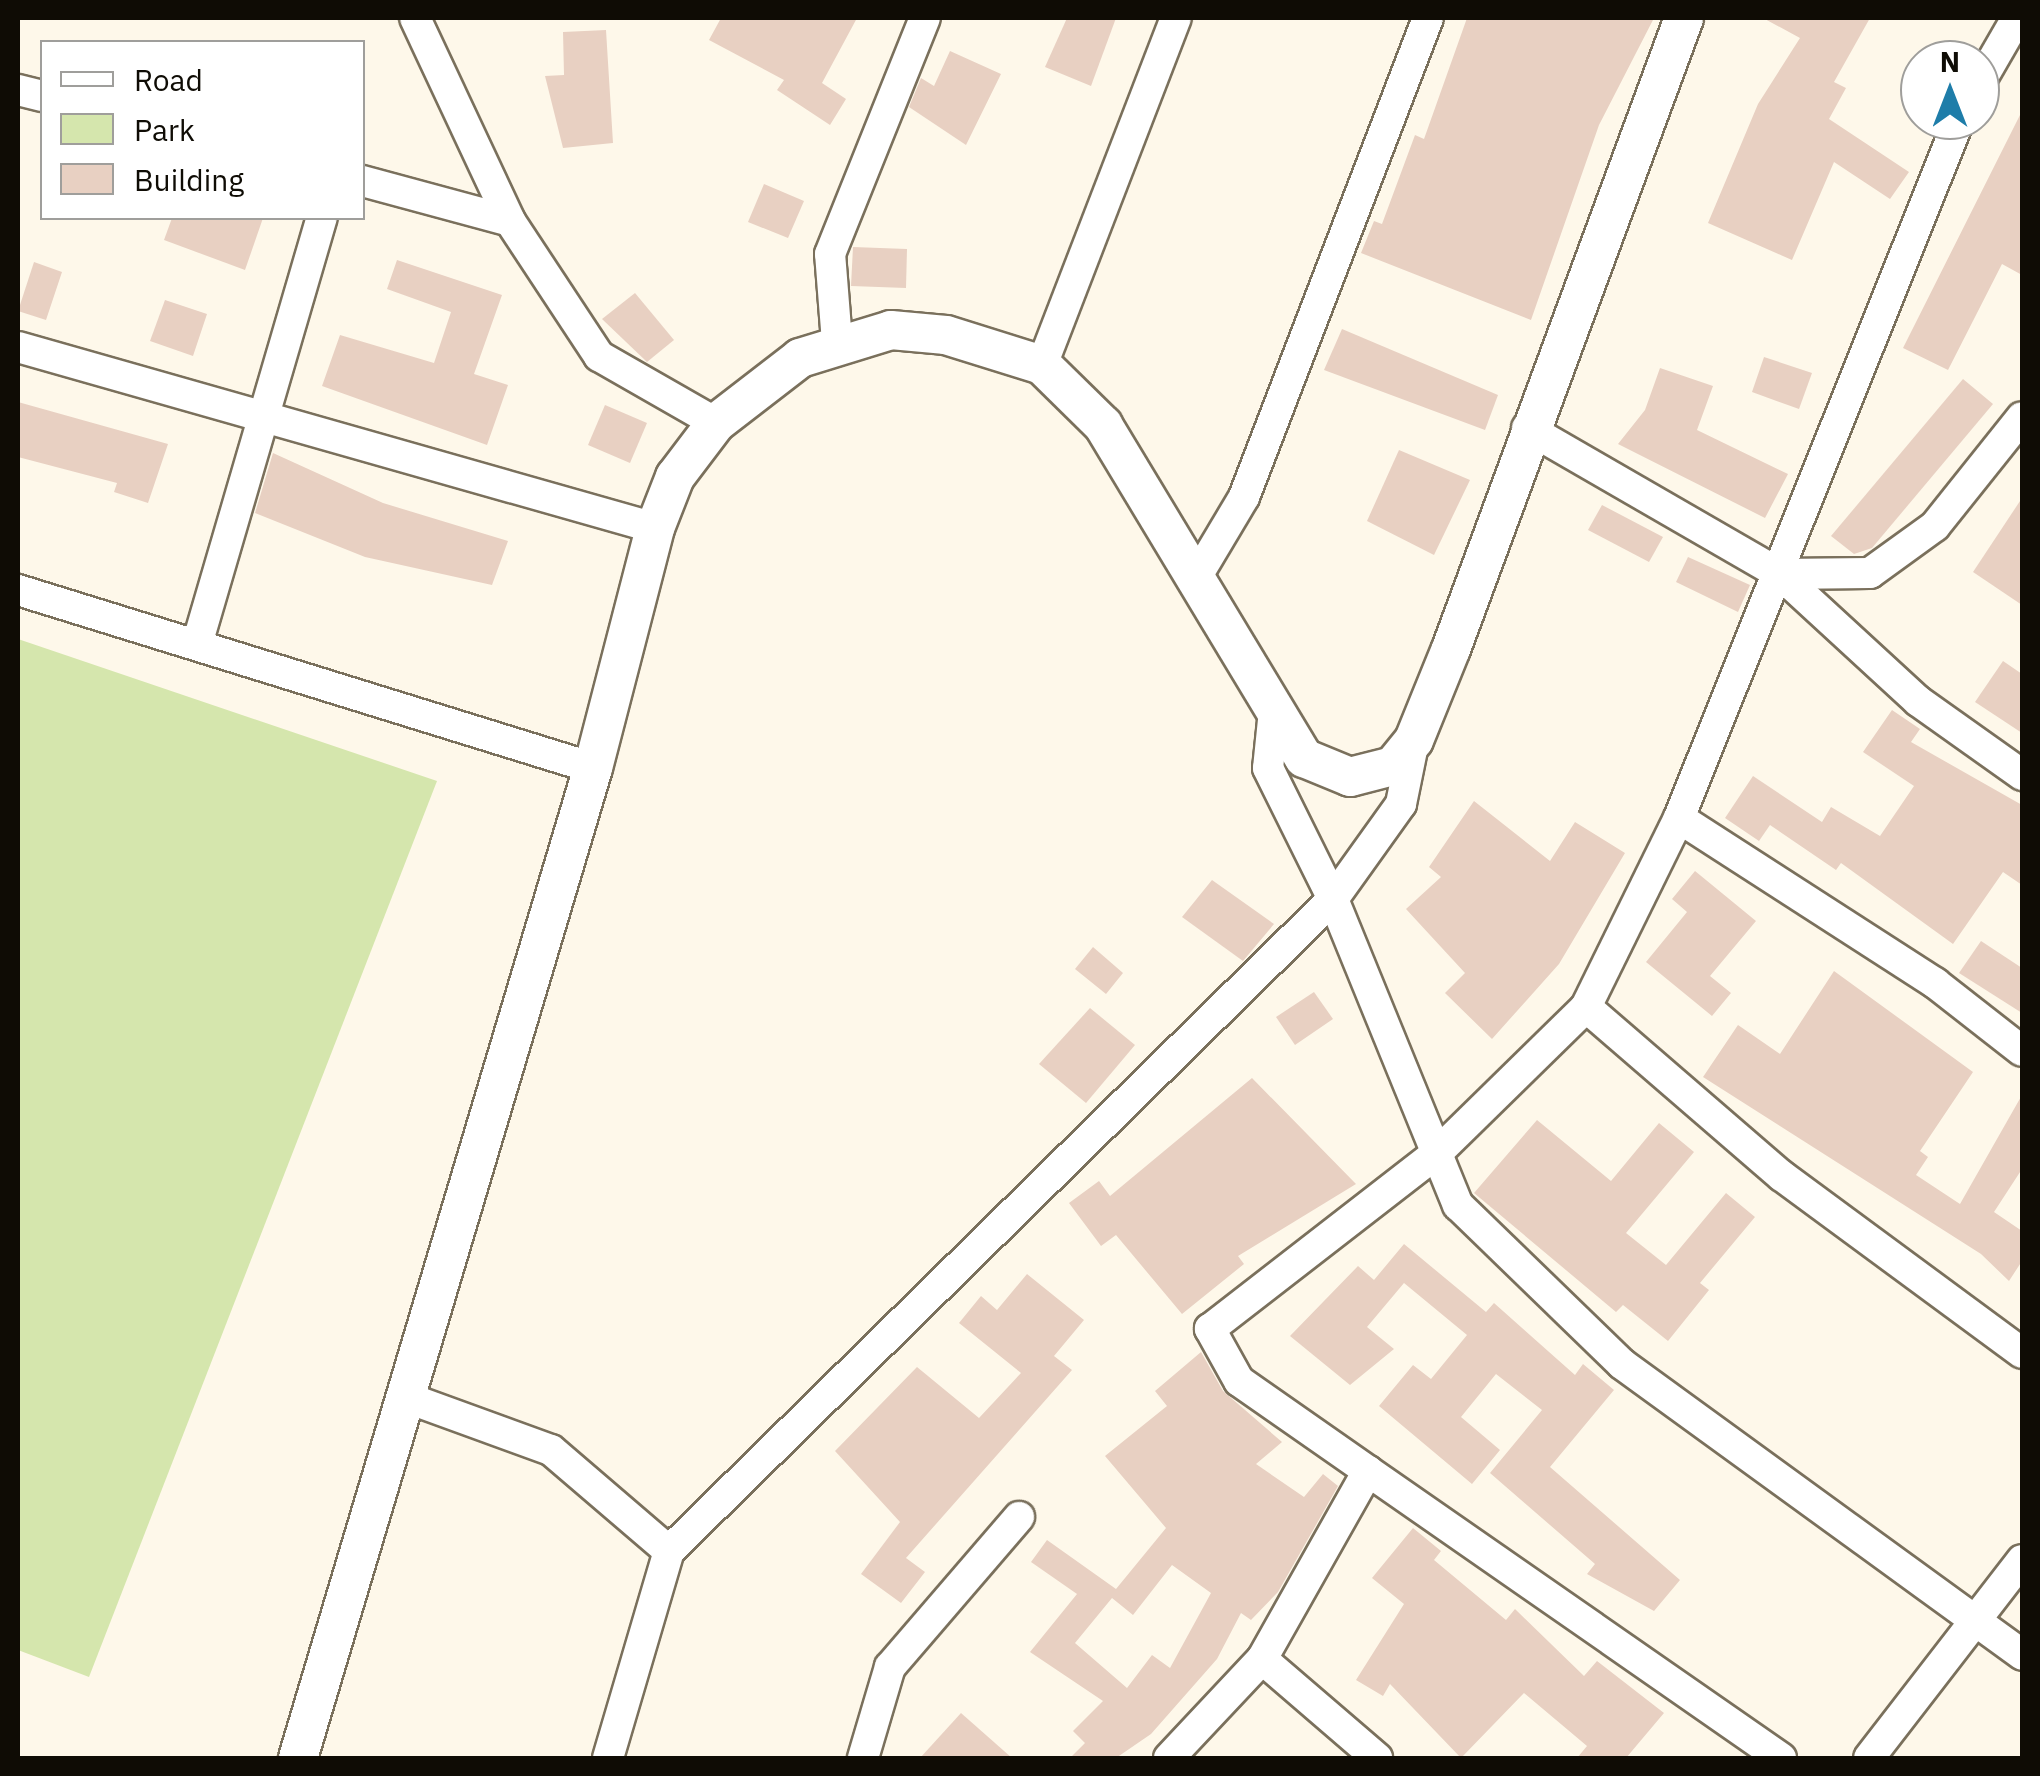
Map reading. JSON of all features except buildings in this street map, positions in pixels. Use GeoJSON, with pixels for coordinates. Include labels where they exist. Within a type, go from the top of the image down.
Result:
{"type":"FeatureCollection","features":[{"type":"Feature","properties":{"kind":"street"},"geometry":{"type":"LineString","coordinates":[[415,18],[510,220],[600,356],[716,424]]}},
{"type":"Feature","properties":{"kind":"street"},"geometry":{"type":"LineString","coordinates":[[838,342],[830,254],[925,18]]}},
{"type":"Feature","properties":{"kind":"street"},"geometry":{"type":"LineString","coordinates":[[1042,365],[1176,18]]}},
{"type":"Feature","properties":{"kind":"street"},"geometry":{"type":"LineString","coordinates":[[1194,581],[1244,497],[1428,18]]}},
{"type":"Feature","properties":{"kind":"street"},"geometry":{"type":"LineString","coordinates":[[608,1758],[669,1551],[1333,899],[1402,804],[1414,740],[1527,428],[1684,18]]}},
{"type":"Feature","properties":{"kind":"street"},"geometry":{"type":"LineString","coordinates":[[2000,47],[2017,18]]}},
{"type":"Feature","properties":{"kind":"street"},"geometry":{"type":"LineString","coordinates":[[1781,1758],[1239,1381],[1210,1328],[1437,1153],[1586,1007],[1678,818],[1780,574],[1951,140]]}},
{"type":"Feature","properties":{"kind":"street"},"geometry":{"type":"LineString","coordinates":[[365,182],[510,220]]}},
{"type":"Feature","properties":{"kind":"street"},"geometry":{"type":"LineString","coordinates":[[198,641],[260,417],[321,220]]}},
{"type":"Feature","properties":{"kind":"street"},"geometry":{"type":"LineString","coordinates":[[298,1758],[593,768],[655,528],[675,477],[716,424],[800,358],[838,342],[891,330],[946,335],[1042,365],[1103,425],[1274,720],[1304,758],[1350,777],[1393,766],[1414,740]]}},
{"type":"Feature","properties":{"kind":"street"},"geometry":{"type":"LineString","coordinates":[[18,347],[655,528]]}},
{"type":"Feature","properties":{"kind":"street"},"geometry":{"type":"LineString","coordinates":[[1780,574],[1870,573],[1935,526],[2022,416]]}},
{"type":"Feature","properties":{"kind":"street"},"geometry":{"type":"LineString","coordinates":[[1527,428],[1780,574],[1918,701],[2022,776]]}},
{"type":"Feature","properties":{"kind":"street"},"geometry":{"type":"LineString","coordinates":[[18,590],[198,641],[593,768]]}},
{"type":"Feature","properties":{"kind":"street"},"geometry":{"type":"LineString","coordinates":[[1274,720],[1268,768],[1333,899],[1458,1206],[1622,1364],[2022,1655]]}},
{"type":"Feature","properties":{"kind":"street"},"geometry":{"type":"LineString","coordinates":[[1678,818],[1935,982],[2022,1051]]}},
{"type":"Feature","properties":{"kind":"street"},"geometry":{"type":"LineString","coordinates":[[1586,1007],[1782,1176],[2022,1353]]}},
{"type":"Feature","properties":{"kind":"street"},"geometry":{"type":"LineString","coordinates":[[405,1397],[551,1450],[669,1551]]}},
{"type":"Feature","properties":{"kind":"street"},"geometry":{"type":"LineString","coordinates":[[1168,1758],[1262,1658],[1368,1471]]}},
{"type":"Feature","properties":{"kind":"street"},"geometry":{"type":"LineString","coordinates":[[863,1758],[890,1667],[1020,1517]]}},
{"type":"Feature","properties":{"kind":"street"},"geometry":{"type":"LineString","coordinates":[[1868,1758],[2022,1560]]}},
{"type":"Feature","properties":{"kind":"street"},"geometry":{"type":"LineString","coordinates":[[1262,1658],[1378,1758]]}},
{"type":"Feature","properties":{"kind":"green space"},"geometry":{"type":"Polygon","coordinates":[[[18,639],[437,781],[89,1677],[18,1650],[18,639]]]}}]}
